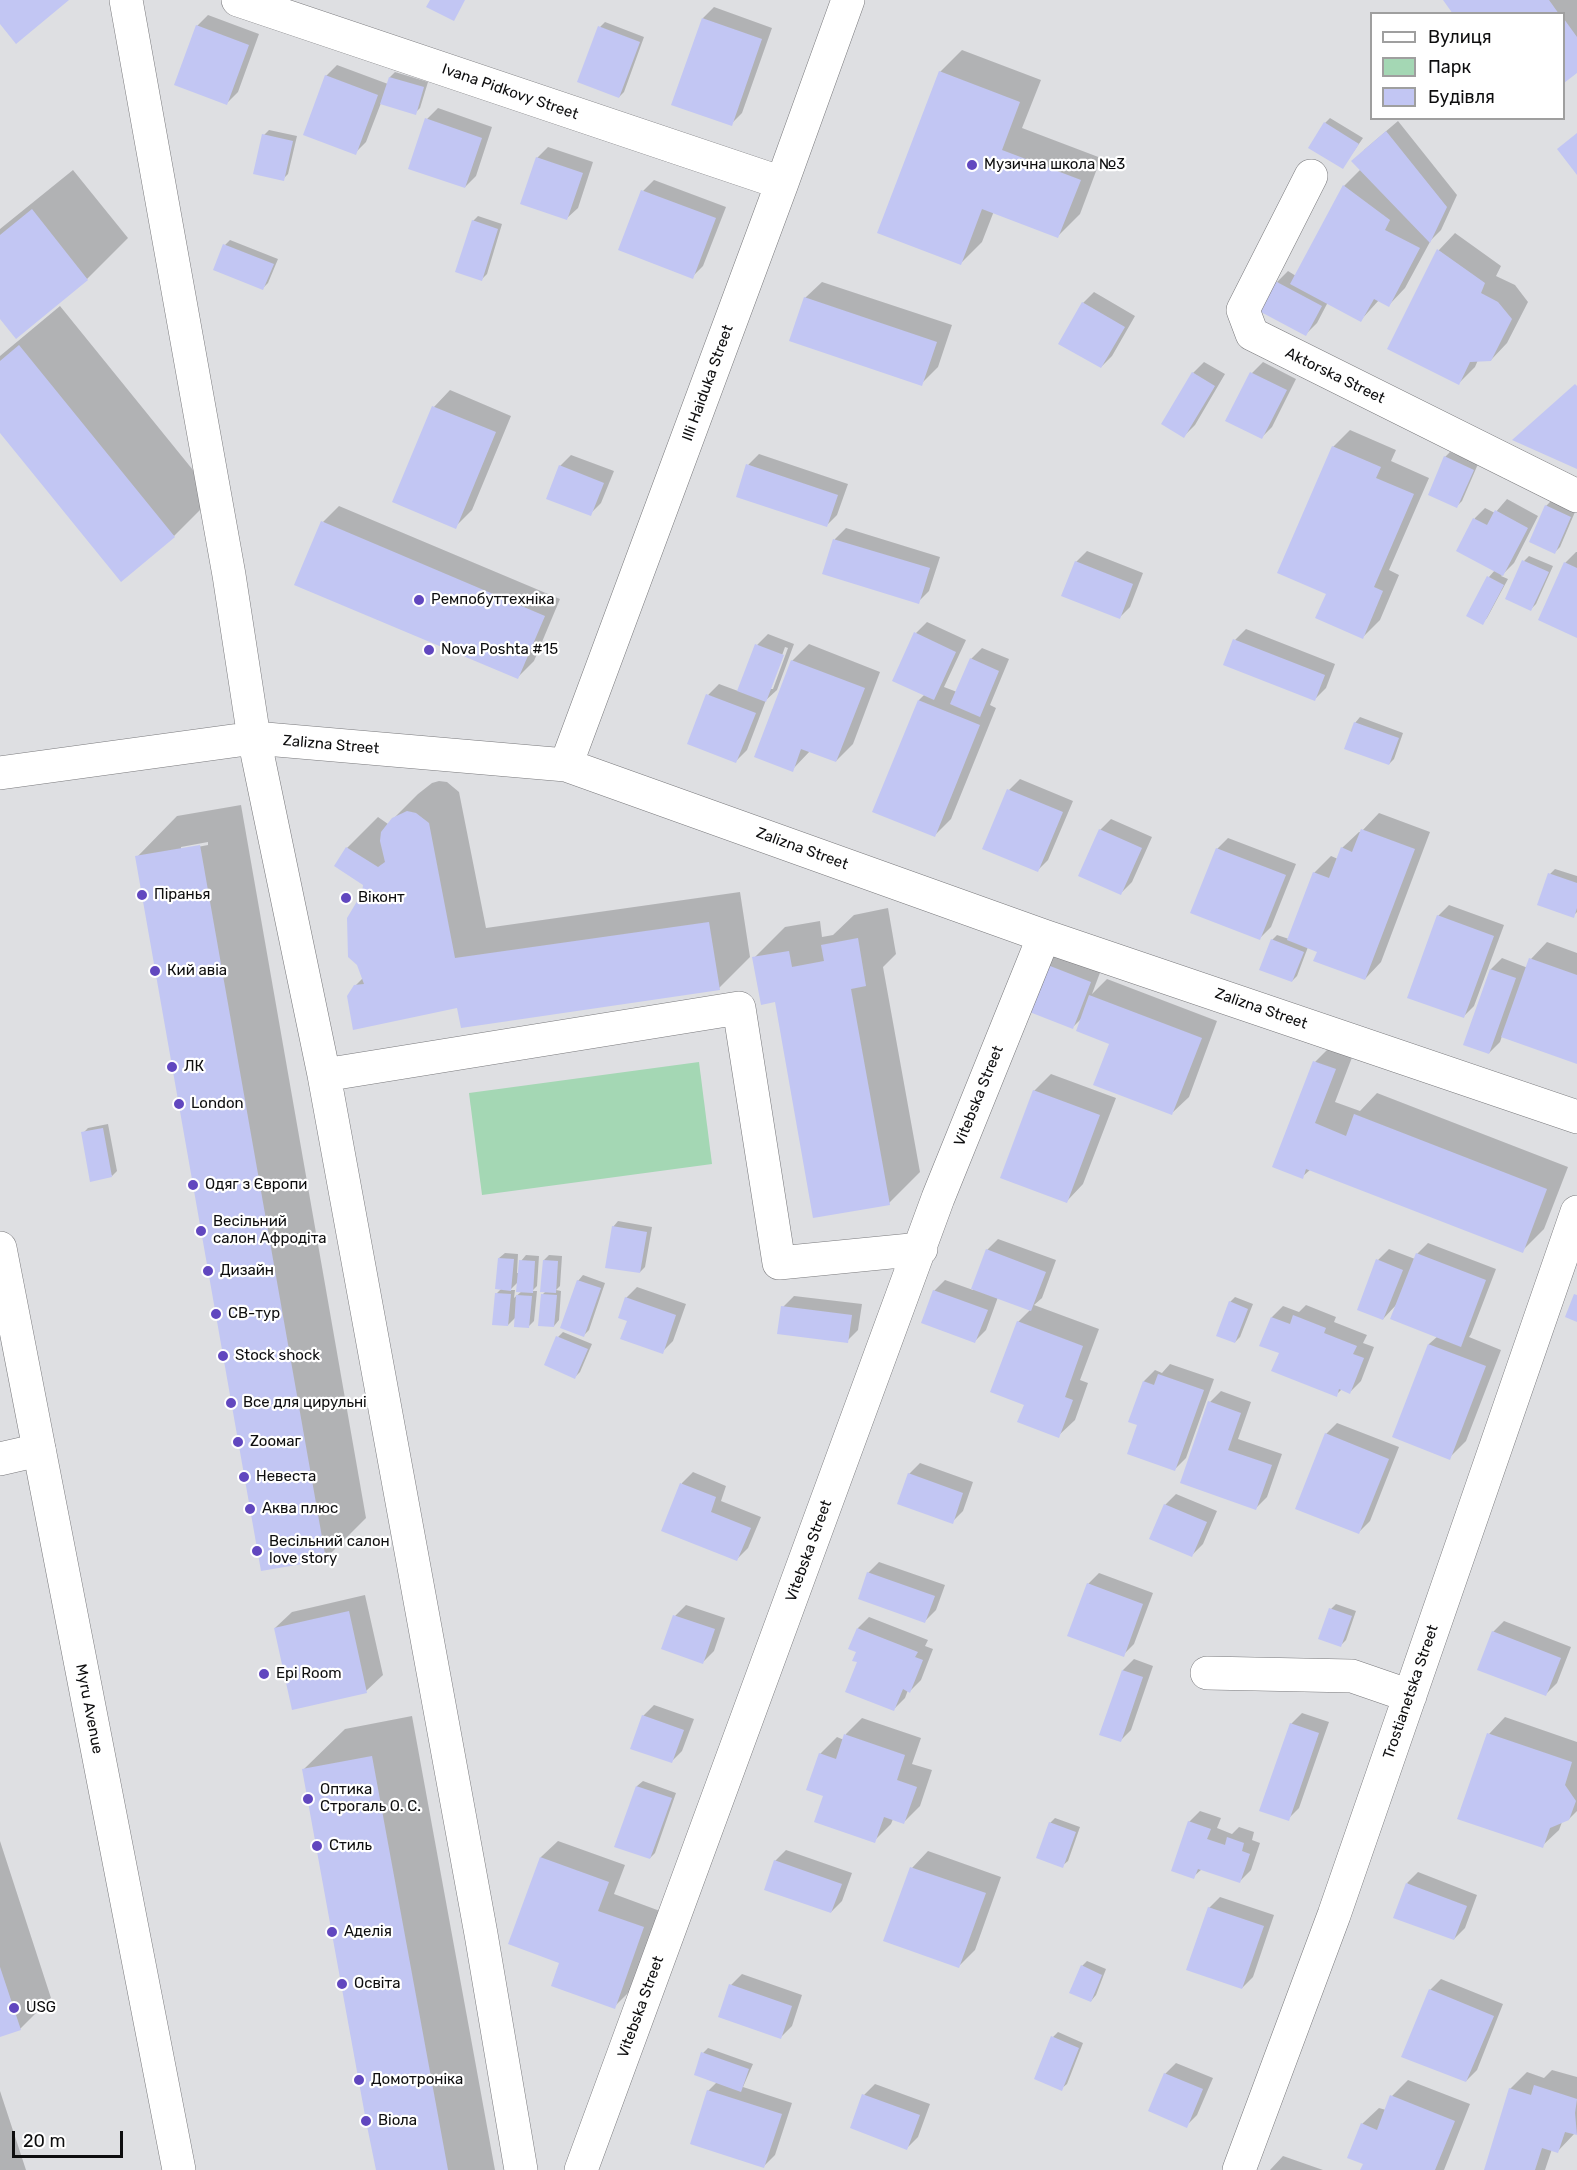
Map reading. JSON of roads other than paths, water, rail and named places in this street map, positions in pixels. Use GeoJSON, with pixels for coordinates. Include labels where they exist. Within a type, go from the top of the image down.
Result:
{"type":"FeatureCollection","features":[{"type":"Feature","properties":{"kind":"street"},"geometry":{"type":"LineString","coordinates":[[126,0],[229,575],[254,738],[324,1075],[479,1922],[521,2170]]}},
{"type":"Feature","properties":{"kind":"street","name":"Ivana Pidkovy Street"},"geometry":{"type":"LineString","coordinates":[[238,0],[782,183]]}},
{"type":"Feature","properties":{"kind":"street","name":"Illi Haiduka Street"},"geometry":{"type":"LineString","coordinates":[[566,765],[848,0]]}},
{"type":"Feature","properties":{"kind":"street","name":"Aktorska Street"},"geometry":{"type":"LineString","coordinates":[[1311,176],[1243,310],[1252,334],[1577,496]]}},
{"type":"Feature","properties":{"kind":"street","name":"Zalizna Street"},"geometry":{"type":"LineString","coordinates":[[0,773],[254,738],[566,765],[1044,936],[1577,1117]]}},
{"type":"Feature","properties":{"kind":"street","name":"Vitebska Street"},"geometry":{"type":"LineString","coordinates":[[581,2170],[938,1198],[1044,936]]}},
{"type":"Feature","properties":{"kind":"street"},"geometry":{"type":"LineString","coordinates":[[324,1075],[739,1008],[779,1263],[921,1249]]}},
{"type":"Feature","properties":{"kind":"street","name":"Trostianetska Street"},"geometry":{"type":"LineString","coordinates":[[1239,2170],[1334,1915],[1577,1212]]}},
{"type":"Feature","properties":{"kind":"street","name":"Myru Avenue"},"geometry":{"type":"LineString","coordinates":[[0,1248],[179,2170]]}},
{"type":"Feature","properties":{"kind":"street"},"geometry":{"type":"LineString","coordinates":[[0,1459],[39,1450]]}},
{"type":"Feature","properties":{"kind":"street"},"geometry":{"type":"LineString","coordinates":[[1208,1673],[1352,1676],[1410,1696]]}},
{"type":"Feature","properties":{"kind":"place","name":"Музична школа №3"},"geometry":{"type":"Point","coordinates":[972,165]}},
{"type":"Feature","properties":{"kind":"place","name":"Ремпобуттехніка"},"geometry":{"type":"Point","coordinates":[419,600]}},
{"type":"Feature","properties":{"kind":"place","name":"Nova Poshta #15"},"geometry":{"type":"Point","coordinates":[429,650]}},
{"type":"Feature","properties":{"kind":"place","name":"Піранья"},"geometry":{"type":"Point","coordinates":[142,895]}},
{"type":"Feature","properties":{"kind":"place","name":"Віконт"},"geometry":{"type":"Point","coordinates":[346,898]}},
{"type":"Feature","properties":{"kind":"place","name":"Кий авіа"},"geometry":{"type":"Point","coordinates":[155,971]}},
{"type":"Feature","properties":{"kind":"place","name":"ЛК"},"geometry":{"type":"Point","coordinates":[172,1067]}},
{"type":"Feature","properties":{"kind":"place","name":"London"},"geometry":{"type":"Point","coordinates":[179,1104]}},
{"type":"Feature","properties":{"kind":"place","name":"Одяг з Європи"},"geometry":{"type":"Point","coordinates":[193,1185]}},
{"type":"Feature","properties":{"kind":"place","name":"Весільний салон Афродіта"},"geometry":{"type":"Point","coordinates":[201,1231]}},
{"type":"Feature","properties":{"kind":"place","name":"Дизайн"},"geometry":{"type":"Point","coordinates":[208,1271]}},
{"type":"Feature","properties":{"kind":"place","name":"СВ-тур"},"geometry":{"type":"Point","coordinates":[216,1314]}},
{"type":"Feature","properties":{"kind":"place","name":"Stock shock"},"geometry":{"type":"Point","coordinates":[223,1356]}},
{"type":"Feature","properties":{"kind":"place","name":"Все для цирульні"},"geometry":{"type":"Point","coordinates":[231,1403]}},
{"type":"Feature","properties":{"kind":"place","name":"Zooмаг"},"geometry":{"type":"Point","coordinates":[238,1442]}},
{"type":"Feature","properties":{"kind":"place","name":"Невеста"},"geometry":{"type":"Point","coordinates":[244,1477]}},
{"type":"Feature","properties":{"kind":"place","name":"Аква плюс"},"geometry":{"type":"Point","coordinates":[250,1509]}},
{"type":"Feature","properties":{"kind":"place","name":"Весільний салон love story"},"geometry":{"type":"Point","coordinates":[257,1551]}},
{"type":"Feature","properties":{"kind":"place","name":"Epi Room"},"geometry":{"type":"Point","coordinates":[264,1674]}},
{"type":"Feature","properties":{"kind":"place","name":"Оптика Строгаль О. С."},"geometry":{"type":"Point","coordinates":[308,1799]}},
{"type":"Feature","properties":{"kind":"place","name":"Стиль"},"geometry":{"type":"Point","coordinates":[317,1846]}},
{"type":"Feature","properties":{"kind":"place","name":"Аделія"},"geometry":{"type":"Point","coordinates":[332,1932]}},
{"type":"Feature","properties":{"kind":"place","name":"Освіта"},"geometry":{"type":"Point","coordinates":[342,1984]}},
{"type":"Feature","properties":{"kind":"place","name":"USG"},"geometry":{"type":"Point","coordinates":[14,2008]}},
{"type":"Feature","properties":{"kind":"place","name":"Домотроніка"},"geometry":{"type":"Point","coordinates":[359,2080]}},
{"type":"Feature","properties":{"kind":"place","name":"Віола"},"geometry":{"type":"Point","coordinates":[366,2121]}}]}
